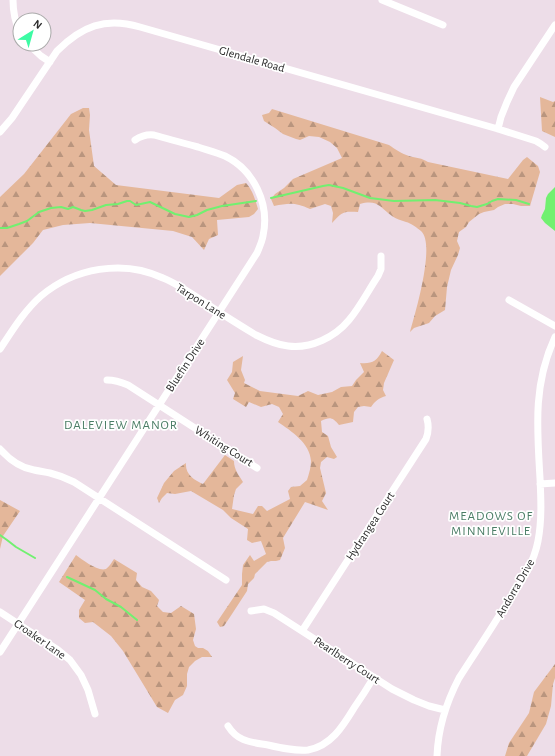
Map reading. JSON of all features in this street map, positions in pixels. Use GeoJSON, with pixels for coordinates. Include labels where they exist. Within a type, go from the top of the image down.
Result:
{"type":"FeatureCollection","features":[{"type":"Feature","properties":{"kind":"street"},"geometry":{"type":"LineString","coordinates":[[13,0],[14,12]]}},
{"type":"Feature","properties":{"kind":"street"},"geometry":{"type":"LineString","coordinates":[[382,0],[443,25]]}},
{"type":"Feature","properties":{"kind":"street","name":"Glendale Road"},"geometry":{"type":"LineString","coordinates":[[0,132],[12,118],[57,51],[66,42],[84,30],[106,23],[116,22],[125,23],[536,141],[545,147]]}},
{"type":"Feature","properties":{"kind":"street"},"geometry":{"type":"LineString","coordinates":[[498,130],[501,117],[514,87],[555,25]]}},
{"type":"Feature","properties":{"kind":"street"},"geometry":{"type":"LineString","coordinates":[[37,52],[50,62]]}},
{"type":"Feature","properties":{"kind":"street","name":"Bluefin Drive"},"geometry":{"type":"LineString","coordinates":[[0,652],[257,253],[261,243],[265,214],[262,201],[252,179],[241,167],[220,154],[154,135],[143,135],[135,140]]}},
{"type":"Feature","properties":{"kind":"street","name":"Tarpon Lane"},"geometry":{"type":"LineString","coordinates":[[0,349],[15,326],[40,297],[62,282],[76,276],[108,268],[126,268],[153,274],[175,284],[256,335],[279,344],[289,346],[310,345],[340,329],[353,314],[378,276],[381,256]]}},
{"type":"Feature","properties":{"kind":"street"},"geometry":{"type":"LineString","coordinates":[[509,300],[555,326]]}},
{"type":"Feature","properties":{"kind":"street","name":"Andorra Drive"},"geometry":{"type":"LineString","coordinates":[[438,756],[440,726],[451,694],[459,678],[522,581],[534,555],[541,516],[538,438],[540,389],[545,362],[555,337]]}},
{"type":"Feature","properties":{"kind":"street","name":"Whiting Court"},"geometry":{"type":"LineString","coordinates":[[106,380],[113,380],[128,385],[257,468]]}},
{"type":"Feature","properties":{"kind":"street","name":"Hydrangea Court"},"geometry":{"type":"LineString","coordinates":[[302,631],[426,439],[429,426],[427,419]]}},
{"type":"Feature","properties":{"kind":"street"},"geometry":{"type":"LineString","coordinates":[[0,449],[11,459],[26,468],[50,473],[74,482],[226,580]]}},
{"type":"Feature","properties":{"kind":"street"},"geometry":{"type":"LineString","coordinates":[[540,484],[555,484]]}},
{"type":"Feature","properties":{"kind":"street","name":"Pearlberry Court"},"geometry":{"type":"LineString","coordinates":[[251,611],[258,609],[274,612],[403,695],[429,706],[445,710]]}},
{"type":"Feature","properties":{"kind":"street","name":"Croaker Lane"},"geometry":{"type":"LineString","coordinates":[[0,612],[58,650],[70,660],[82,675],[95,714]]}},
{"type":"Feature","properties":{"kind":"street"},"geometry":{"type":"LineString","coordinates":[[228,726],[236,736],[246,741],[287,749],[312,749],[329,740],[342,727],[374,677]]}},
{"type":"Feature","properties":{"kind":"green space"},"geometry":{"type":"Polygon","coordinates":[[[540,97],[553,102],[555,101],[555,137],[542,131],[540,97]]]}},
{"type":"Feature","properties":{"kind":"green space"},"geometry":{"type":"Polygon","coordinates":[[[83,108],[89,108],[89,130],[94,166],[116,185],[219,198],[237,185],[246,183],[255,198],[258,209],[249,217],[217,220],[218,235],[209,239],[204,250],[192,237],[173,231],[90,223],[63,225],[43,230],[33,243],[0,276],[0,197],[24,174],[71,114],[83,108]]]}},
{"type":"Feature","properties":{"kind":"green space"},"geometry":{"type":"Polygon","coordinates":[[[272,109],[389,145],[404,154],[428,162],[508,179],[527,157],[538,166],[540,172],[530,206],[505,204],[494,210],[479,214],[459,232],[457,241],[460,248],[451,270],[447,287],[445,310],[435,316],[429,323],[414,328],[410,332],[420,296],[425,264],[425,238],[421,231],[410,223],[394,217],[378,205],[370,202],[360,204],[358,212],[343,213],[332,223],[333,213],[331,206],[325,204],[310,209],[292,204],[274,206],[271,199],[293,179],[342,158],[337,148],[330,142],[319,137],[309,136],[300,140],[296,139],[283,134],[264,121],[262,115],[269,113],[272,109]]]}},
{"type":"Feature","properties":{"kind":"green space"},"geometry":{"type":"Polygon","coordinates":[[[382,351],[394,360],[384,383],[383,390],[386,396],[377,400],[371,407],[358,407],[354,412],[353,422],[339,425],[331,418],[321,421],[322,432],[328,436],[331,447],[337,457],[334,459],[327,457],[321,462],[320,468],[326,493],[322,501],[328,510],[305,502],[283,538],[285,548],[280,560],[267,562],[255,574],[254,578],[248,584],[247,591],[232,614],[224,626],[220,627],[217,622],[242,585],[243,565],[250,555],[254,561],[266,554],[261,541],[252,543],[247,540],[248,529],[231,518],[223,510],[191,491],[175,494],[167,493],[159,503],[157,498],[164,483],[174,471],[186,463],[187,470],[191,476],[196,481],[203,484],[225,455],[234,461],[236,470],[243,482],[236,489],[232,509],[253,514],[258,506],[262,506],[267,511],[290,499],[288,491],[291,487],[300,486],[307,480],[311,463],[310,455],[304,443],[278,422],[283,414],[279,407],[272,404],[261,407],[249,402],[246,407],[233,399],[235,393],[227,380],[232,372],[233,362],[243,356],[241,370],[245,380],[244,383],[260,391],[298,396],[308,391],[318,395],[332,392],[341,387],[352,386],[364,372],[360,363],[374,361],[382,351]]]}},
{"type":"Feature","properties":{"kind":"green space"},"geometry":{"type":"Polygon","coordinates":[[[0,500],[20,511],[3,536],[0,549],[0,500]]]}},
{"type":"Feature","properties":{"kind":"green space"},"geometry":{"type":"Polygon","coordinates":[[[76,555],[99,569],[106,569],[114,559],[137,573],[136,580],[142,587],[151,591],[159,600],[157,606],[163,612],[171,613],[181,606],[194,614],[196,629],[193,640],[195,646],[208,651],[212,657],[202,657],[189,667],[187,674],[187,686],[183,695],[175,700],[168,713],[157,707],[123,651],[111,636],[93,622],[85,623],[79,618],[79,610],[85,600],[59,582],[76,555]]]}},
{"type":"Feature","properties":{"kind":"green space"},"geometry":{"type":"Polygon","coordinates":[[[555,664],[555,678],[551,706],[546,724],[527,756],[505,756],[509,743],[529,713],[534,692],[555,664]]]}},
{"type":"Feature","properties":{"kind":"shaded area"},"geometry":{"type":"Polygon","coordinates":[[[555,187],[555,231],[541,218],[545,209],[546,198],[555,187]]]}},
{"type":"Feature","properties":{"kind":"waterway"},"geometry":{"type":"LineString","coordinates":[[271,198],[329,185],[343,188],[370,198],[394,201],[435,200],[477,207],[498,199],[516,200],[529,204]]}},
{"type":"Feature","properties":{"kind":"waterway"},"geometry":{"type":"LineString","coordinates":[[0,228],[7,228],[27,221],[39,212],[51,208],[61,207],[68,209],[73,207],[85,211],[127,201],[130,201],[136,205],[150,202],[175,214],[189,217],[222,206],[256,201]]}},
{"type":"Feature","properties":{"kind":"waterway"},"geometry":{"type":"LineString","coordinates":[[0,535],[16,547],[35,558]]}},
{"type":"Feature","properties":{"kind":"waterway"},"geometry":{"type":"LineString","coordinates":[[67,577],[95,590],[106,599],[121,607],[137,620]]}},
{"type":"Feature","properties":{"kind":"district","name":"DALEVIEW MANOR"},"geometry":{"type":"Point","coordinates":[121,425]}},
{"type":"Feature","properties":{"kind":"district","name":"MEADOWS OF MINNIEVILLE"},"geometry":{"type":"Point","coordinates":[491,524]}}]}
